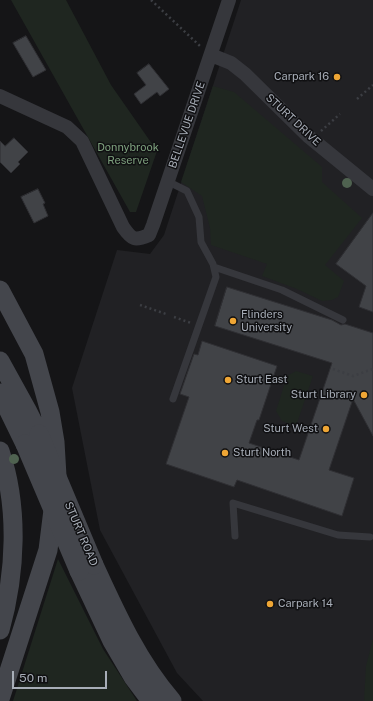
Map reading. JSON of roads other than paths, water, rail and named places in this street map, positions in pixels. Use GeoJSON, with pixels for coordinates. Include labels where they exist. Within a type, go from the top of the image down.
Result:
{"type":"FeatureCollection","features":[{"type":"Feature","properties":{"kind":"main road"},"geometry":{"type":"LineString","coordinates":[[0,290],[34,354],[50,412],[55,442],[57,475],[48,550],[0,699]]}},
{"type":"Feature","properties":{"kind":"main road","name":"STURT ROAD"},"geometry":{"type":"LineString","coordinates":[[0,361],[27,410],[32,439]]}},
{"type":"Feature","properties":{"kind":"main road","name":"STURT ROAD"},"geometry":{"type":"LineString","coordinates":[[0,393],[32,439],[86,568],[112,641],[133,677],[151,701]]}},
{"type":"Feature","properties":{"kind":"main road"},"geometry":{"type":"LineString","coordinates":[[0,451],[6,470],[13,525],[13,546],[10,587],[0,630]]}},
{"type":"Feature","properties":{"kind":"main road","name":"STURT ROAD"},"geometry":{"type":"LineString","coordinates":[[86,568],[155,680],[172,701]]}},
{"type":"Feature","properties":{"kind":"street","name":"BELLEVUE DRIVE"},"geometry":{"type":"LineString","coordinates":[[0,96],[67,126],[82,141],[128,235],[135,239],[149,235],[229,0]]}},
{"type":"Feature","properties":{"kind":"street","name":"STURT DRIVE"},"geometry":{"type":"LineString","coordinates":[[211,56],[231,63],[245,74],[308,136],[373,188]]}},
{"type":"Feature","properties":{"kind":"lane"},"geometry":{"type":"LineString","coordinates":[[167,181],[187,191],[200,216],[201,242],[214,267],[216,277],[173,399]]}},
{"type":"Feature","properties":{"kind":"lane"},"geometry":{"type":"LineString","coordinates":[[214,267],[282,290],[343,320]]}},
{"type":"Feature","properties":{"kind":"lane"},"geometry":{"type":"LineString","coordinates":[[235,536],[233,503],[338,535],[370,537]]}},
{"type":"Feature","properties":{"kind":"place","name":"Carpark 16"},"geometry":{"type":"Point","coordinates":[337,77]}},
{"type":"Feature","properties":{"kind":"place","name":"Flinders University"},"geometry":{"type":"Point","coordinates":[233,321]}},
{"type":"Feature","properties":{"kind":"place","name":"Sturt East"},"geometry":{"type":"Point","coordinates":[228,380]}},
{"type":"Feature","properties":{"kind":"place","name":"Sturt Library"},"geometry":{"type":"Point","coordinates":[364,395]}},
{"type":"Feature","properties":{"kind":"place","name":"Sturt West"},"geometry":{"type":"Point","coordinates":[326,429]}},
{"type":"Feature","properties":{"kind":"place","name":"Sturt North"},"geometry":{"type":"Point","coordinates":[225,453]}},
{"type":"Feature","properties":{"kind":"place","name":"Carpark 14"},"geometry":{"type":"Point","coordinates":[270,604]}},
{"type":"Feature","properties":{"kind":"park label","name":"Donnybrook Reserve"},"geometry":{"type":"Point","coordinates":[128,154]}}]}
